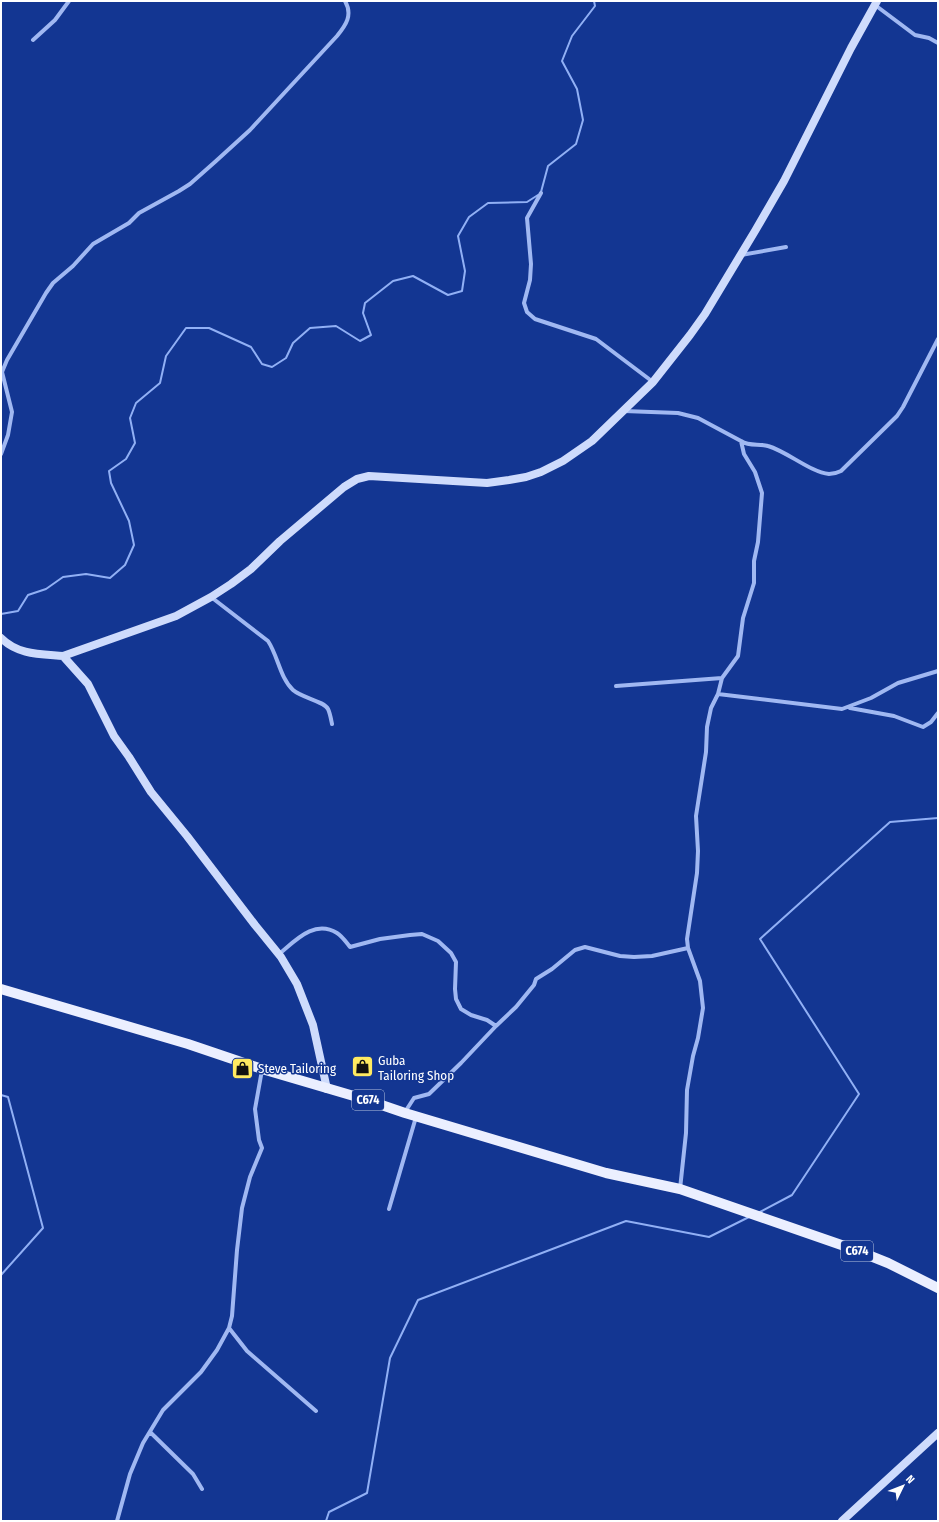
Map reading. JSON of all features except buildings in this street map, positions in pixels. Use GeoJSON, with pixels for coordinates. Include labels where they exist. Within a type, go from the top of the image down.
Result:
{"type":"FeatureCollection","features":[{"type":"Feature","properties":{"kind":"main road","name":"C674"},"geometry":{"type":"LineString","coordinates":[[1,989],[188,1044],[262,1069],[606,1173],[680,1189],[772,1220],[888,1263],[938,1288]]}},
{"type":"Feature","properties":{"kind":"street"},"geometry":{"type":"LineString","coordinates":[[33,40],[56,20],[69,1]]}},
{"type":"Feature","properties":{"kind":"street"},"geometry":{"type":"LineString","coordinates":[[1,454],[8,435],[12,412],[2,372],[7,360],[53,283],[73,266],[93,244],[117,231],[139,214],[190,184],[250,130],[346,25],[349,18],[349,11],[345,1]]}},
{"type":"Feature","properties":{"kind":"street"},"geometry":{"type":"LineString","coordinates":[[1,638],[14,648],[26,652],[62,656],[176,616],[211,597],[251,569],[302,522],[344,487],[357,479],[376,476],[487,483],[526,477],[542,472],[563,461],[592,441],[653,382],[705,314],[784,181],[851,48],[876,3],[915,35],[930,38],[938,44]]}},
{"type":"Feature","properties":{"kind":"street"},"geometry":{"type":"LineString","coordinates":[[541,193],[527,218],[531,264],[530,280],[524,303],[527,312],[536,319],[596,340],[653,382]]}},
{"type":"Feature","properties":{"kind":"street"},"geometry":{"type":"LineString","coordinates":[[741,255],[786,247]]}},
{"type":"Feature","properties":{"kind":"street"},"geometry":{"type":"LineString","coordinates":[[622,411],[678,413],[698,418],[747,445],[760,444],[768,446],[817,470],[829,474],[841,471],[897,416],[911,393],[938,339]]}},
{"type":"Feature","properties":{"kind":"street"},"geometry":{"type":"LineString","coordinates":[[680,1189],[686,1133],[687,1090],[703,1008],[700,981],[688,948],[687,939],[697,873],[698,851],[696,816],[706,752],[707,727],[711,708],[718,694],[722,678],[738,656],[743,618],[754,583],[754,561],[758,542],[762,493],[755,472],[744,454],[741,442]]}},
{"type":"Feature","properties":{"kind":"street"},"geometry":{"type":"LineString","coordinates":[[211,597],[268,641],[273,648],[287,681],[293,690],[301,696],[325,705],[328,709],[332,724]]}},
{"type":"Feature","properties":{"kind":"street"},"geometry":{"type":"LineString","coordinates":[[62,656],[88,684],[114,736],[151,792],[279,954],[302,995],[313,1025],[327,1088]]}},
{"type":"Feature","properties":{"kind":"street"},"geometry":{"type":"LineString","coordinates":[[718,694],[831,709],[842,709],[871,698],[898,683],[938,670]]}},
{"type":"Feature","properties":{"kind":"street"},"geometry":{"type":"LineString","coordinates":[[616,686],[722,678]]}},
{"type":"Feature","properties":{"kind":"street"},"geometry":{"type":"LineString","coordinates":[[848,707],[894,716],[923,727],[931,722],[938,713]]}},
{"type":"Feature","properties":{"kind":"street"},"geometry":{"type":"LineString","coordinates":[[279,954],[305,932],[322,928],[329,929],[337,933],[350,946],[393,936],[422,934],[438,941],[451,953],[454,958],[456,962],[456,999],[461,1009],[471,1015],[487,1020],[496,1026]]}},
{"type":"Feature","properties":{"kind":"street"},"geometry":{"type":"LineString","coordinates":[[405,1113],[414,1098],[429,1094],[516,1007],[534,985],[536,979],[580,948],[584,947],[620,956],[634,957],[652,956],[688,948]]}},
{"type":"Feature","properties":{"kind":"street"},"geometry":{"type":"LineString","coordinates":[[117,1521],[137,1455],[150,1432],[163,1410],[202,1372],[229,1328],[232,1316],[242,1208],[250,1177],[262,1148],[259,1140],[255,1109],[262,1069]]}},
{"type":"Feature","properties":{"kind":"street"},"geometry":{"type":"LineString","coordinates":[[389,1209],[416,1116]]}},
{"type":"Feature","properties":{"kind":"street"},"geometry":{"type":"LineString","coordinates":[[229,1328],[248,1351],[316,1411]]}},
{"type":"Feature","properties":{"kind":"street"},"geometry":{"type":"LineString","coordinates":[[150,1432],[193,1474],[202,1488]]}},
{"type":"Feature","properties":{"kind":"street"},"geometry":{"type":"LineString","coordinates":[[842,1521],[938,1433]]}},
{"type":"Feature","properties":{"kind":"waterway"},"geometry":{"type":"LineString","coordinates":[[541,192],[548,166],[576,144],[583,120],[577,89],[562,61],[572,36],[595,6],[594,1]]}},
{"type":"Feature","properties":{"kind":"waterway"},"geometry":{"type":"LineString","coordinates":[[1,614],[18,611],[28,595],[46,589],[63,577],[86,574],[110,578],[125,565],[134,545],[129,521],[111,483],[109,471],[126,459],[135,443],[130,418],[136,403],[160,383],[166,356],[186,328],[209,328],[251,347],[262,364],[272,367],[286,358],[293,343],[310,328],[336,326],[360,341],[371,335],[363,313],[365,303],[393,281],[413,276],[448,295],[462,291],[465,271],[458,236],[469,217],[488,203],[527,202],[538,195]]}},
{"type":"Feature","properties":{"kind":"waterway"},"geometry":{"type":"LineString","coordinates":[[758,1213],[792,1195],[859,1094],[760,939],[890,822],[938,818]]}},
{"type":"Feature","properties":{"kind":"waterway"},"geometry":{"type":"LineString","coordinates":[[1,1095],[8,1097],[43,1228],[1,1275]]}},
{"type":"Feature","properties":{"kind":"waterway"},"geometry":{"type":"LineString","coordinates":[[326,1521],[329,1512],[367,1493],[390,1358],[418,1300],[626,1221],[709,1237],[749,1217]]}},
{"type":"Feature","properties":{"kind":"place","name":"Guba Tailoring Shop"},"geometry":{"type":"Point","coordinates":[362,1067]}},
{"type":"Feature","properties":{"kind":"place","name":"Steve Tailoring"},"geometry":{"type":"Point","coordinates":[242,1068]}}]}
